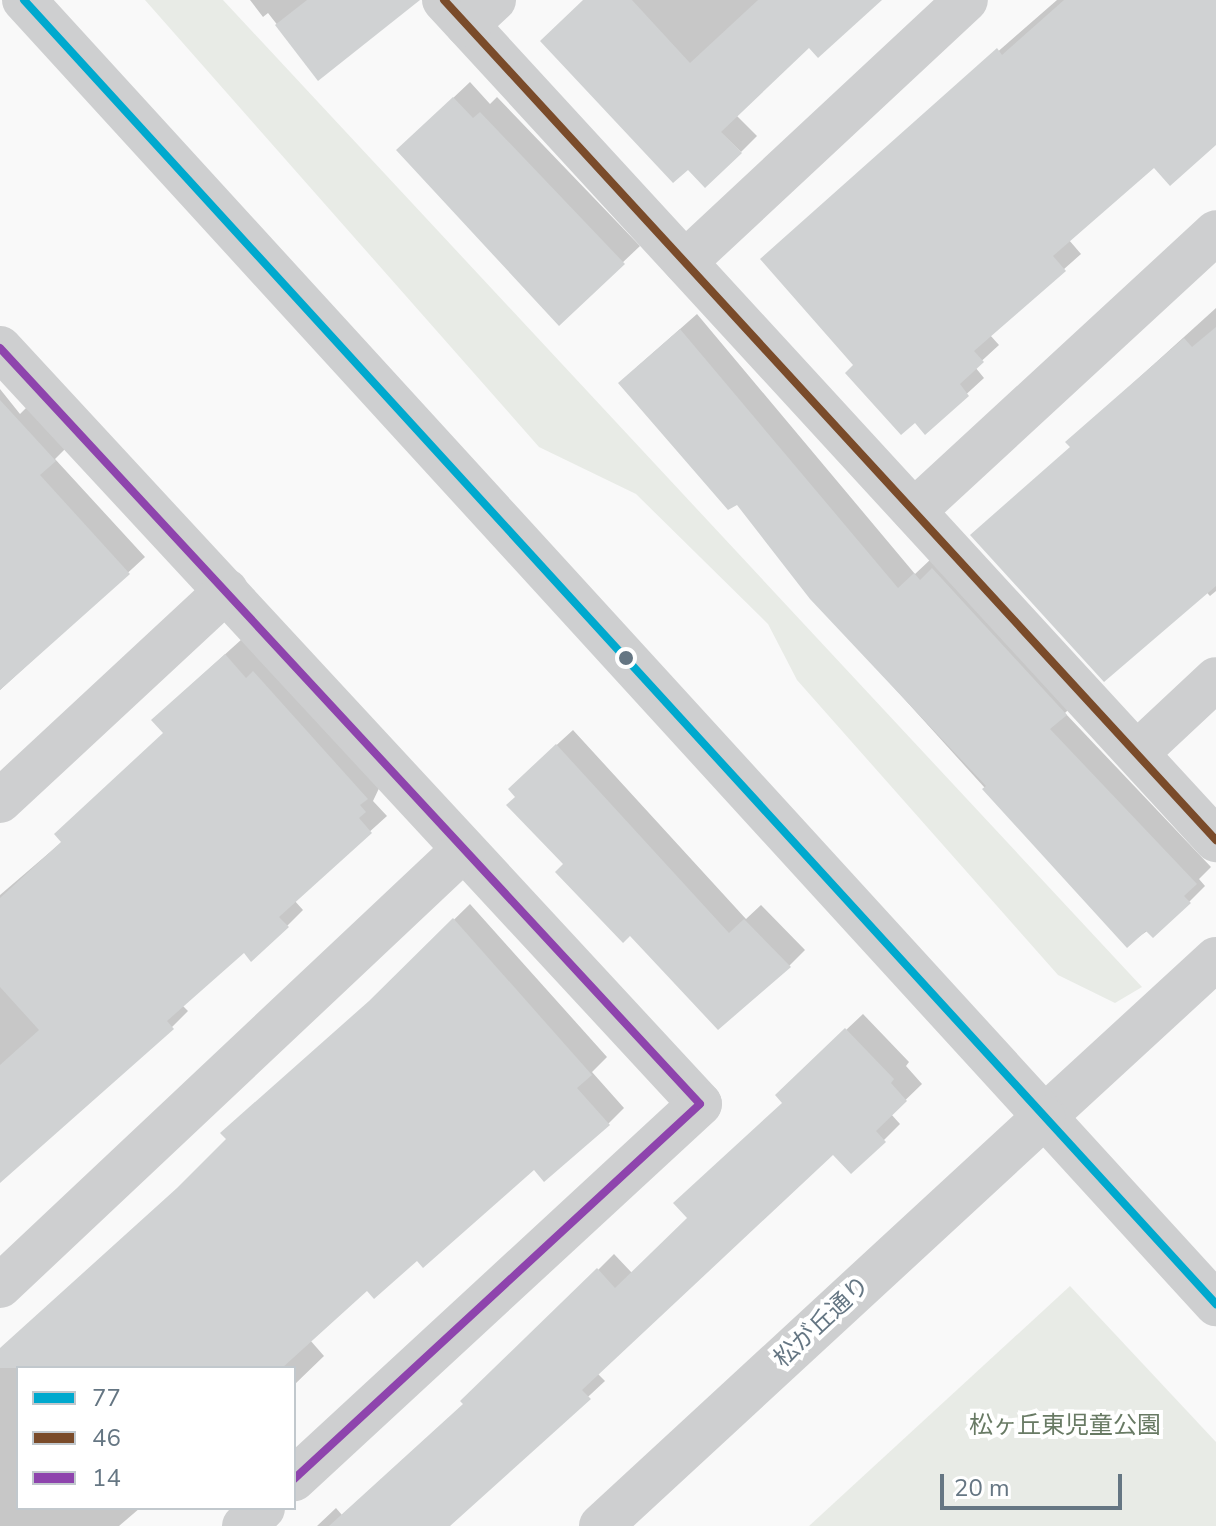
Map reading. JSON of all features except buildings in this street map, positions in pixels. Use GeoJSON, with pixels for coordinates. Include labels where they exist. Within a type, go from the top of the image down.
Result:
{"type":"FeatureCollection","features":[{"type":"Feature","properties":{"kind":"street"},"geometry":{"type":"LineString","coordinates":[[24,0],[1216,1304]]}},
{"type":"Feature","properties":{"kind":"street"},"geometry":{"type":"LineString","coordinates":[[685,262],[966,0]]}},
{"type":"Feature","properties":{"kind":"street"},"geometry":{"type":"LineString","coordinates":[[468,8],[685,262],[1216,840]]}},
{"type":"Feature","properties":{"kind":"street"},"geometry":{"type":"LineString","coordinates":[[914,511],[1216,232]]}},
{"type":"Feature","properties":{"kind":"street"},"geometry":{"type":"LineString","coordinates":[[0,348],[700,1104],[296,1477]]}},
{"type":"Feature","properties":{"kind":"street"},"geometry":{"type":"LineString","coordinates":[[0,801],[226,591]]}},
{"type":"Feature","properties":{"kind":"street"},"geometry":{"type":"LineString","coordinates":[[1137,753],[1216,679]]}},
{"type":"Feature","properties":{"kind":"street"},"geometry":{"type":"LineString","coordinates":[[0,1286],[464,849]]}},
{"type":"Feature","properties":{"kind":"street","name":"松が丘通り"},"geometry":{"type":"LineString","coordinates":[[601,1526],[1216,959]]}},
{"type":"Feature","properties":{"kind":"street"},"geometry":{"type":"LineString","coordinates":[[244,1526],[261,1510]]}},
{"type":"Feature","properties":{"kind":"green space"},"geometry":{"type":"Polygon","coordinates":[[[145,0],[223,0],[1142,987],[1115,1003],[1058,975],[797,680],[768,624],[636,494],[539,447],[145,0]]]}},
{"type":"Feature","properties":{"kind":"green space","name":"松ヶ丘東児童公園"},"geometry":{"type":"Polygon","coordinates":[[[1070,1286],[1216,1442],[1216,1526],[809,1526],[1070,1286]]]}},
{"type":"Feature","properties":{"kind":"transit line","name":"77"},"geometry":{"type":"LineString","coordinates":[[24,0],[1216,1304]]}},
{"type":"Feature","properties":{"kind":"transit line","name":"46"},"geometry":{"type":"LineString","coordinates":[[444,0],[1216,840]]}},
{"type":"Feature","properties":{"kind":"transit line","name":"14"},"geometry":{"type":"LineString","coordinates":[[0,348],[700,1104],[296,1477]]}}]}
